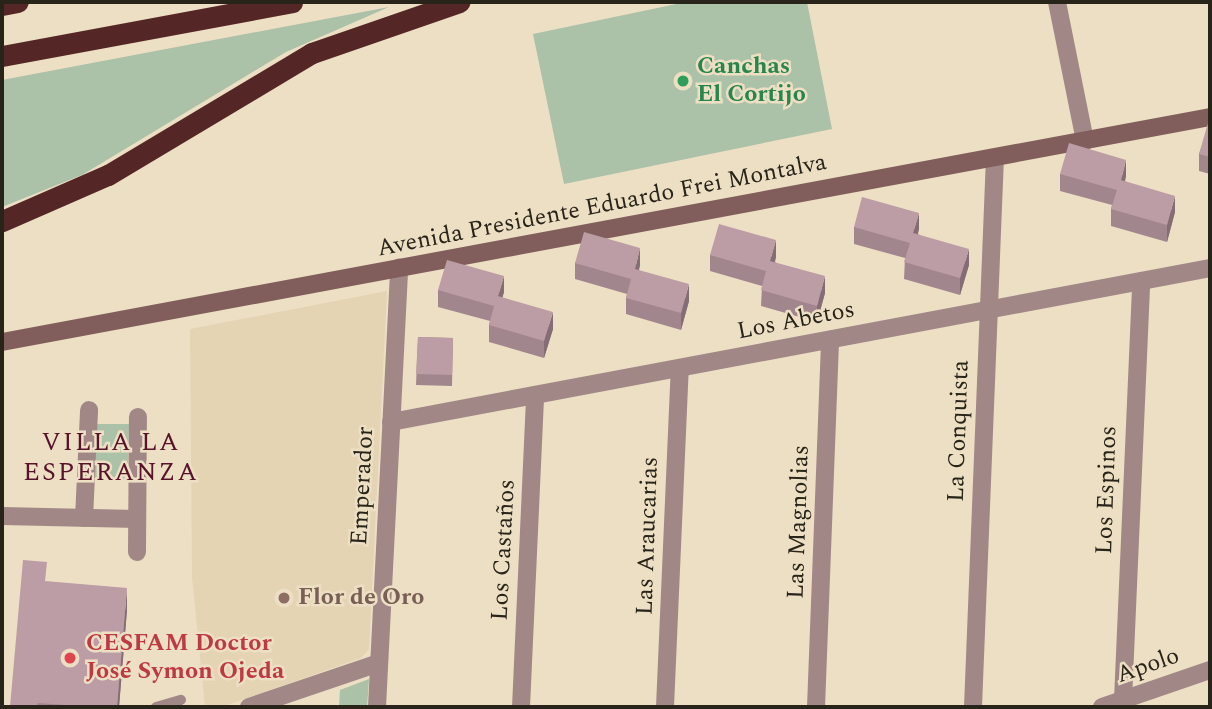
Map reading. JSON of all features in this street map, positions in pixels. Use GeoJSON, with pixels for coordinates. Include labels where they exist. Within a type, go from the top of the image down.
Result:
{"type":"FeatureCollection","features":[{"type":"Feature","properties":{"kind":"highway"},"geometry":{"type":"LineString","coordinates":[[2,5],[18,2]]}},
{"type":"Feature","properties":{"kind":"highway"},"geometry":{"type":"LineString","coordinates":[[2,56],[292,2]]}},
{"type":"Feature","properties":{"kind":"highway"},"geometry":{"type":"LineString","coordinates":[[2,221],[96,182],[312,53],[459,2]]}},
{"type":"Feature","properties":{"kind":"main road","name":"Avenida Presidente Eduardo Frei Montalva"},"geometry":{"type":"LineString","coordinates":[[2,342],[1210,117]]}},
{"type":"Feature","properties":{"kind":"street"},"geometry":{"type":"LineString","coordinates":[[1057,2],[1085,141]]}},
{"type":"Feature","properties":{"kind":"street","name":"La Conquista"},"geometry":{"type":"LineString","coordinates":[[973,707],[995,158]]}},
{"type":"Feature","properties":{"kind":"street","name":"Emperador"},"geometry":{"type":"LineString","coordinates":[[377,707],[399,268]]}},
{"type":"Feature","properties":{"kind":"street","name":"Los Abetos"},"geometry":{"type":"LineString","coordinates":[[391,422],[1210,268]]}},
{"type":"Feature","properties":{"kind":"street","name":"Los Espinos"},"geometry":{"type":"LineString","coordinates":[[1123,700],[1141,281]]}},
{"type":"Feature","properties":{"kind":"street","name":"Las Magnolias"},"geometry":{"type":"LineString","coordinates":[[816,707],[830,340]]}},
{"type":"Feature","properties":{"kind":"street","name":"Las Araucarias"},"geometry":{"type":"LineString","coordinates":[[665,707],[680,368]]}},
{"type":"Feature","properties":{"kind":"street","name":"Los Castaños"},"geometry":{"type":"LineString","coordinates":[[521,707],[535,395]]}},
{"type":"Feature","properties":{"kind":"street"},"geometry":{"type":"LineString","coordinates":[[84,518],[89,410]]}},
{"type":"Feature","properties":{"kind":"street"},"geometry":{"type":"LineString","coordinates":[[137,552],[138,417]]}},
{"type":"Feature","properties":{"kind":"street"},"geometry":{"type":"LineString","coordinates":[[2,516],[137,519]]}},
{"type":"Feature","properties":{"kind":"street"},"geometry":{"type":"LineString","coordinates":[[249,707],[379,663]]}},
{"type":"Feature","properties":{"kind":"street","name":"Apolo"},"geometry":{"type":"LineString","coordinates":[[1102,707],[1210,670]]}},
{"type":"Feature","properties":{"kind":"lane"},"geometry":{"type":"LineString","coordinates":[[156,707],[181,700]]}},
{"type":"Feature","properties":{"kind":"shaded area"},"geometry":{"type":"Polygon","coordinates":[[[387,291],[369,649],[361,658],[222,707],[205,707],[192,577],[190,329],[387,291]]]}},
{"type":"Feature","properties":{"kind":"green space","name":"Canchas El Cortijo"},"geometry":{"type":"Polygon","coordinates":[[[686,2],[807,2],[832,129],[564,184],[533,34],[686,2]]]}},
{"type":"Feature","properties":{"kind":"green space"},"geometry":{"type":"Polygon","coordinates":[[[389,7],[286,52],[82,175],[2,207],[2,80],[389,7]]]}},
{"type":"Feature","properties":{"kind":"green space"},"geometry":{"type":"Polygon","coordinates":[[[96,424],[129,424],[128,480],[95,479],[96,424]]]}},
{"type":"Feature","properties":{"kind":"green space"},"geometry":{"type":"Polygon","coordinates":[[[369,679],[367,707],[339,707],[340,690],[369,679]]]}},
{"type":"Feature","properties":{"kind":"building"},"geometry":{"type":"Polygon","coordinates":[[[1208,123],[1210,124],[1210,157],[1199,154],[1208,123]]]}},
{"type":"Feature","properties":{"kind":"building"},"geometry":{"type":"Polygon","coordinates":[[[1069,143],[1126,160],[1121,180],[1175,196],[1167,225],[1111,209],[1117,190],[1060,174],[1069,143]]]}},
{"type":"Feature","properties":{"kind":"building"},"geometry":{"type":"Polygon","coordinates":[[[862,197],[919,213],[913,233],[969,249],[960,278],[904,262],[910,243],[854,227],[862,197]]]}},
{"type":"Feature","properties":{"kind":"building"},"geometry":{"type":"Polygon","coordinates":[[[719,224],[776,240],[770,261],[825,276],[817,306],[761,290],[766,271],[710,255],[719,224]]]}},
{"type":"Feature","properties":{"kind":"building"},"geometry":{"type":"Polygon","coordinates":[[[584,232],[640,248],[635,269],[689,284],[681,313],[626,298],[631,279],[575,263],[584,232]]]}},
{"type":"Feature","properties":{"kind":"building"},"geometry":{"type":"Polygon","coordinates":[[[447,260],[504,276],[498,296],[553,312],[544,341],[489,325],[494,306],[438,290],[447,260]]]}},
{"type":"Feature","properties":{"kind":"building"},"geometry":{"type":"Polygon","coordinates":[[[418,337],[453,338],[452,375],[416,374],[418,337]]]}},
{"type":"Feature","properties":{"kind":"building","name":"CESFAM Doctor José Symon Ojeda"},"geometry":{"type":"Polygon","coordinates":[[[23,560],[47,562],[45,581],[127,588],[117,707],[38,703],[37,707],[10,707],[23,560]]]}},
{"type":"Feature","properties":{"kind":"place","name":"Canchas El Cortijo"},"geometry":{"type":"Point","coordinates":[683,81]}},
{"type":"Feature","properties":{"kind":"place","name":"Flor de Oro"},"geometry":{"type":"Point","coordinates":[284,598]}},
{"type":"Feature","properties":{"kind":"place","name":"CESFAM Doctor José Symon Ojeda"},"geometry":{"type":"Point","coordinates":[70,658]}},
{"type":"Feature","properties":{"kind":"district","name":"VILLA LA ESPERANZA"},"geometry":{"type":"Point","coordinates":[111,458]}}]}
